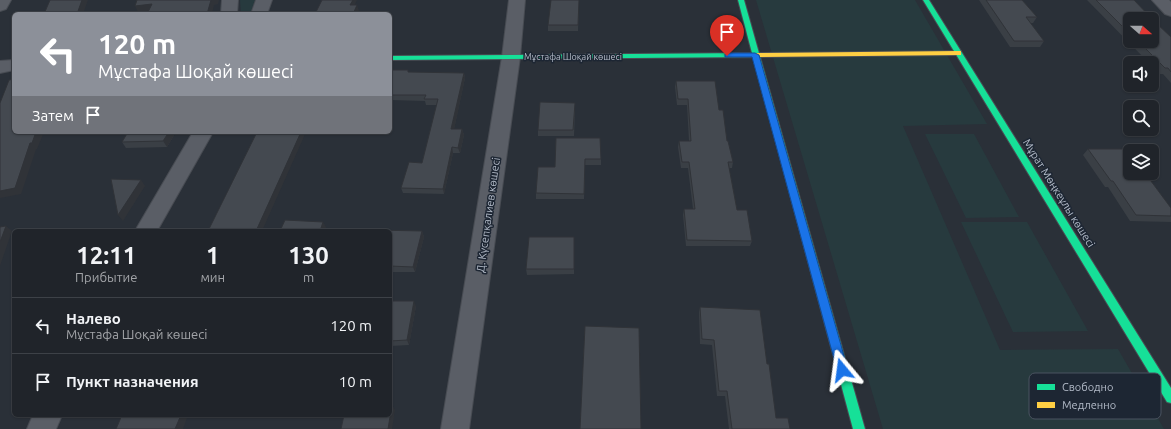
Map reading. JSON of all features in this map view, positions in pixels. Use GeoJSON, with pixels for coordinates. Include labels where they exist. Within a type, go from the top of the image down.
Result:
{"type":"FeatureCollection","features":[{"type":"Feature","properties":{"kind":"street"},"geometry":{"type":"LineString","coordinates":[[0,6],[3,0]]}},
{"type":"Feature","properties":{"kind":"street"},"geometry":{"type":"LineString","coordinates":[[230,0],[230,12]]}},
{"type":"Feature","properties":{"kind":"street"},"geometry":{"type":"LineString","coordinates":[[261,12],[264,0]]}},
{"type":"Feature","properties":{"kind":"street","name":"Д. Күсепқалиев көшесі"},"geometry":{"type":"LineString","coordinates":[[456,429],[512,57],[517,0]]}},
{"type":"Feature","properties":{"kind":"street"},"geometry":{"type":"LineString","coordinates":[[741,0],[859,429]]}},
{"type":"Feature","properties":{"kind":"street","name":"Мұрат Мөңкеұлы көшесі"},"geometry":{"type":"LineString","coordinates":[[926,0],[1156,373]]}},
{"type":"Feature","properties":{"kind":"street"},"geometry":{"type":"LineString","coordinates":[[1160,0],[1171,11]]}},
{"type":"Feature","properties":{"kind":"street","name":"Мұстафа Шоқай көшесі"},"geometry":{"type":"LineString","coordinates":[[392,58],[958,54]]}},
{"type":"Feature","properties":{"kind":"street"},"geometry":{"type":"LineString","coordinates":[[0,67],[12,65]]}},
{"type":"Feature","properties":{"kind":"street"},"geometry":{"type":"LineString","coordinates":[[147,229],[202,134]]}},
{"type":"Feature","properties":{"kind":"street","name":"Мұрат Мөңкеұлы көшесі"},"geometry":{"type":"LineString","coordinates":[[1161,382],[1171,398]]}},
{"type":"Feature","properties":{"kind":"street"},"geometry":{"type":"LineString","coordinates":[[41,429],[47,417]]}},
{"type":"Feature","properties":{"kind":"green space"},"geometry":{"type":"Polygon","coordinates":[[[240,0],[255,0],[251,12],[241,12],[240,0]]]}},
{"type":"Feature","properties":{"kind":"green space"},"geometry":{"type":"Polygon","coordinates":[[[756,0],[915,0],[987,124],[903,126],[1000,350],[1118,349],[1132,373],[1029,373],[1029,419],[1158,419],[1164,429],[883,429],[756,0]]]}},
{"type":"Feature","properties":{"kind":"green space"},"geometry":{"type":"Polygon","coordinates":[[[925,134],[974,134],[1019,217],[966,218],[925,134]]]}},
{"type":"Feature","properties":{"kind":"green space"},"geometry":{"type":"Polygon","coordinates":[[[961,222],[1027,222],[1088,331],[1013,332],[961,222]]]}},
{"type":"Feature","properties":{"kind":"building"},"geometry":{"type":"Polygon","coordinates":[[[50,0],[82,0],[78,12],[45,12],[50,0]]]}},
{"type":"Feature","properties":{"kind":"building"},"geometry":{"type":"Polygon","coordinates":[[[137,0],[211,0],[208,12],[148,12],[152,4],[135,6],[137,0]]]}},
{"type":"Feature","properties":{"kind":"building"},"geometry":{"type":"Polygon","coordinates":[[[322,0],[353,0],[350,5],[357,5],[354,12],[316,12],[322,0]]]}},
{"type":"Feature","properties":{"kind":"building"},"geometry":{"type":"Polygon","coordinates":[[[551,0],[579,0],[578,25],[548,25],[551,0]]]}},
{"type":"Feature","properties":{"kind":"building"},"geometry":{"type":"Polygon","coordinates":[[[986,0],[1022,0],[1037,17],[1026,17],[1044,41],[1014,41],[986,0]]]}},
{"type":"Feature","properties":{"kind":"building"},"geometry":{"type":"Polygon","coordinates":[[[1096,0],[1134,0],[1145,12],[1123,12],[1123,27],[1096,0]]]}},
{"type":"Feature","properties":{"kind":"building"},"geometry":{"type":"Polygon","coordinates":[[[1159,26],[1171,37],[1171,72],[1159,62],[1159,56],[1153,56],[1145,48],[1159,48],[1159,26]]]}},
{"type":"Feature","properties":{"kind":"building"},"geometry":{"type":"Polygon","coordinates":[[[392,70],[408,70],[408,72],[464,73],[451,129],[462,129],[458,148],[452,147],[443,189],[401,188],[409,162],[422,163],[438,99],[424,99],[426,95],[392,95],[392,70]]]}},
{"type":"Feature","properties":{"kind":"building"},"geometry":{"type":"Polygon","coordinates":[[[12,79],[12,134],[35,134],[32,143],[30,143],[15,188],[0,191],[0,103],[9,80],[12,79]]]}},
{"type":"Feature","properties":{"kind":"building"},"geometry":{"type":"Polygon","coordinates":[[[676,81],[715,81],[719,110],[723,110],[727,141],[733,162],[728,162],[737,210],[747,210],[752,241],[687,240],[684,209],[695,209],[689,162],[682,162],[679,141],[691,141],[688,99],[678,99],[676,81]]]}},
{"type":"Feature","properties":{"kind":"building"},"geometry":{"type":"Polygon","coordinates":[[[540,102],[575,103],[573,130],[538,130],[540,102]]]}},
{"type":"Feature","properties":{"kind":"building"},"geometry":{"type":"Polygon","coordinates":[[[127,134],[168,134],[163,141],[122,142],[127,134]]]}},
{"type":"Feature","properties":{"kind":"building"},"geometry":{"type":"Polygon","coordinates":[[[256,134],[300,134],[257,229],[209,229],[256,134]]]}},
{"type":"Feature","properties":{"kind":"building"},"geometry":{"type":"Polygon","coordinates":[[[556,138],[600,138],[601,159],[585,159],[584,194],[536,193],[538,167],[555,167],[556,138]]]}},
{"type":"Feature","properties":{"kind":"building"},"geometry":{"type":"Polygon","coordinates":[[[1088,149],[1123,149],[1123,180],[1150,180],[1171,208],[1171,216],[1136,215],[1113,181],[1111,181],[1088,149]]]}},
{"type":"Feature","properties":{"kind":"building"},"geometry":{"type":"Polygon","coordinates":[[[111,179],[141,180],[118,215],[111,179]]]}},
{"type":"Feature","properties":{"kind":"building"},"geometry":{"type":"Polygon","coordinates":[[[285,220],[323,222],[321,229],[281,229],[285,220]]]}},
{"type":"Feature","properties":{"kind":"building"},"geometry":{"type":"Polygon","coordinates":[[[6,226],[0,242],[0,227],[6,226]]]}},
{"type":"Feature","properties":{"kind":"building"},"geometry":{"type":"Polygon","coordinates":[[[392,230],[422,231],[413,267],[392,266],[392,230]]]}},
{"type":"Feature","properties":{"kind":"building"},"geometry":{"type":"Polygon","coordinates":[[[529,237],[574,237],[574,269],[526,269],[529,237]]]}},
{"type":"Feature","properties":{"kind":"building"},"geometry":{"type":"Polygon","coordinates":[[[392,301],[414,301],[407,340],[392,341],[392,301]]]}},
{"type":"Feature","properties":{"kind":"building"},"geometry":{"type":"Polygon","coordinates":[[[700,307],[760,310],[776,418],[788,418],[790,429],[732,429],[727,391],[719,391],[714,340],[702,339],[700,307]]]}},
{"type":"Feature","properties":{"kind":"building"},"geometry":{"type":"Polygon","coordinates":[[[585,326],[639,328],[641,429],[580,429],[585,326]]]}},
{"type":"Feature","properties":{"kind":"building"},"geometry":{"type":"Polygon","coordinates":[[[121,417],[180,417],[175,429],[116,429],[121,417]]]}},
{"type":"Feature","properties":{"kind":"building"},"geometry":{"type":"Polygon","coordinates":[[[344,417],[390,417],[388,429],[341,429],[344,417]]]}},
{"type":"Feature","properties":{"kind":"traffic: fast"},"geometry":{"type":"LineString","coordinates":[[741,0],[859,429]]}},
{"type":"Feature","properties":{"kind":"traffic: fast"},"geometry":{"type":"LineString","coordinates":[[926,0],[1156,373]]}},
{"type":"Feature","properties":{"kind":"traffic: fast"},"geometry":{"type":"LineString","coordinates":[[392,58],[754,55]]}},
{"type":"Feature","properties":{"kind":"traffic: fast"},"geometry":{"type":"LineString","coordinates":[[1161,382],[1171,398]]}},
{"type":"Feature","properties":{"kind":"traffic: slow"},"geometry":{"type":"LineString","coordinates":[[754,55],[958,53]]}},
{"type":"Feature","properties":{"kind":"route"},"geometry":{"type":"LineString","coordinates":[[727,56],[755,55],[842,370]]}}]}
